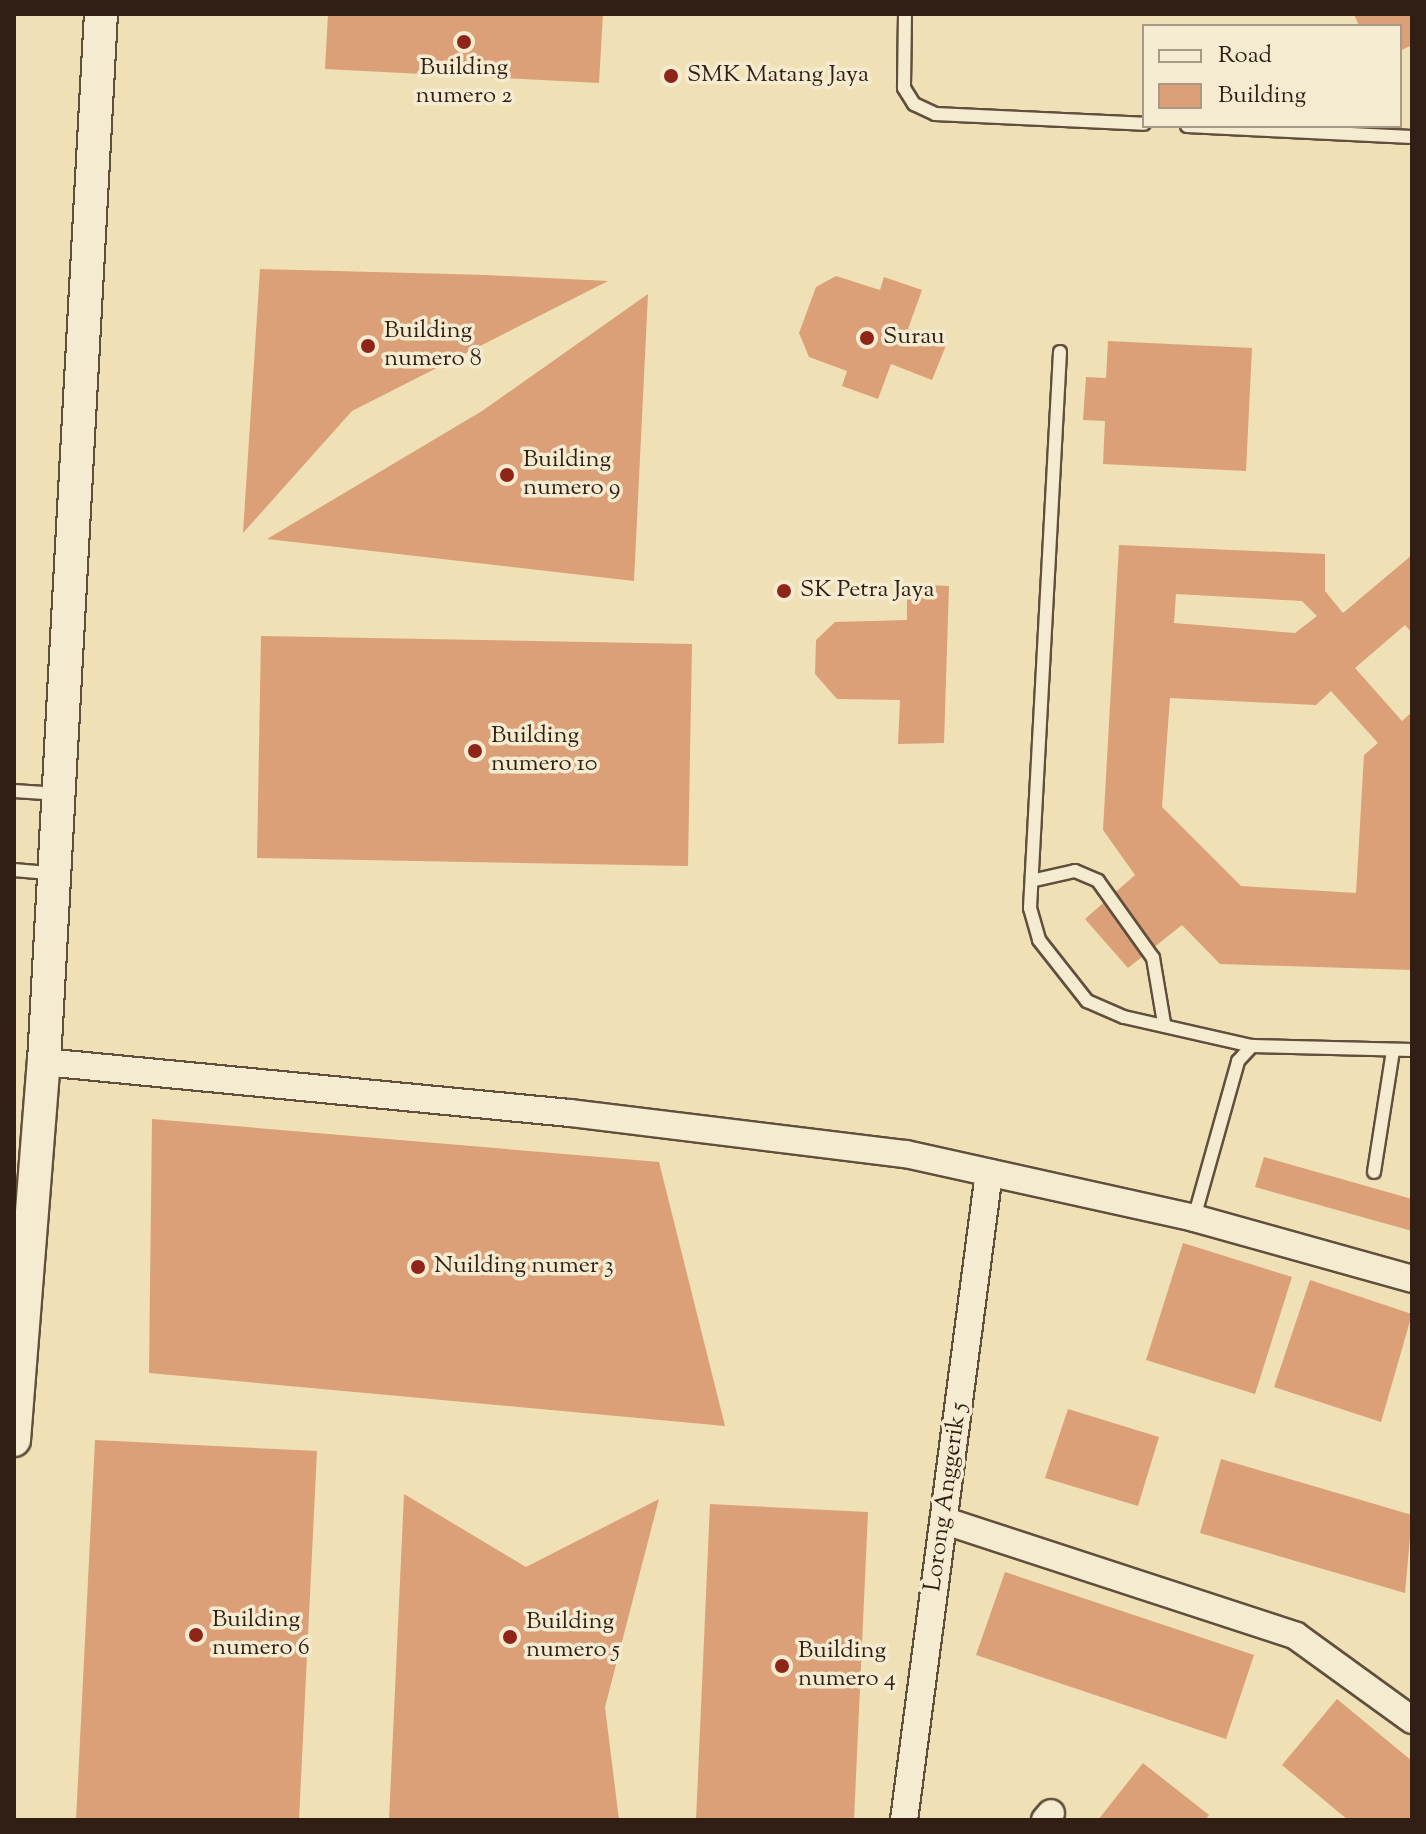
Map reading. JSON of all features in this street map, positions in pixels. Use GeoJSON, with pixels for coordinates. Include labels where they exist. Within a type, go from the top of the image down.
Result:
{"type":"FeatureCollection","features":[{"type":"Feature","properties":{"kind":"street"},"geometry":{"type":"LineString","coordinates":[[14,1440],[44,1062],[101,14]]}},
{"type":"Feature","properties":{"kind":"street"},"geometry":{"type":"LineString","coordinates":[[44,1062],[792,1138],[989,1173],[1194,1218],[1412,1279]]}},
{"type":"Feature","properties":{"kind":"street","name":"Lorong Anggerik 5"},"geometry":{"type":"LineString","coordinates":[[904,1820],[989,1173]]}},
{"type":"Feature","properties":{"kind":"street"},"geometry":{"type":"LineString","coordinates":[[945,1521],[1296,1636],[1412,1720]]}},
{"type":"Feature","properties":{"kind":"lane"},"geometry":{"type":"LineString","coordinates":[[905,14],[904,88],[914,104],[935,114],[1142,124]]}},
{"type":"Feature","properties":{"kind":"lane"},"geometry":{"type":"LineString","coordinates":[[1228,128],[1412,137]]}},
{"type":"Feature","properties":{"kind":"lane"},"geometry":{"type":"LineString","coordinates":[[1060,352],[1035,880],[1030,908],[1058,972],[1087,1001],[1252,1046],[1412,1050]]}},
{"type":"Feature","properties":{"kind":"lane"},"geometry":{"type":"LineString","coordinates":[[14,791],[59,794]]}},
{"type":"Feature","properties":{"kind":"lane"},"geometry":{"type":"LineString","coordinates":[[14,870],[54,873]]}},
{"type":"Feature","properties":{"kind":"lane"},"geometry":{"type":"LineString","coordinates":[[1035,880],[1075,871],[1098,881],[1153,958],[1164,1023]]}},
{"type":"Feature","properties":{"kind":"lane"},"geometry":{"type":"LineString","coordinates":[[1194,1218],[1238,1061],[1252,1046]]}},
{"type":"Feature","properties":{"kind":"lane"},"geometry":{"type":"LineString","coordinates":[[1374,1172],[1393,1050]]}},
{"type":"Feature","properties":{"kind":"building","name":"Building numero 2"},"geometry":{"type":"Polygon","coordinates":[[[328,14],[603,14],[599,83],[325,69],[328,14]]]}},
{"type":"Feature","properties":{"kind":"building"},"geometry":{"type":"Polygon","coordinates":[[[1354,14],[1412,14],[1412,45],[1402,50],[1402,24],[1358,24],[1354,14]]]}},
{"type":"Feature","properties":{"kind":"building","name":"Building numero 8"},"geometry":{"type":"Polygon","coordinates":[[[260,269],[608,281],[352,411],[243,533],[260,269]]]}},
{"type":"Feature","properties":{"kind":"building","name":"Surau"},"geometry":{"type":"Polygon","coordinates":[[[836,276],[880,290],[884,277],[922,290],[908,329],[947,343],[932,380],[891,364],[878,399],[842,386],[847,371],[809,357],[799,333],[816,287],[836,276]]]}},
{"type":"Feature","properties":{"kind":"building","name":"Building numero 9"},"geometry":{"type":"Polygon","coordinates":[[[648,294],[634,581],[267,539],[482,411],[648,294]]]}},
{"type":"Feature","properties":{"kind":"building"},"geometry":{"type":"Polygon","coordinates":[[[1108,341],[1252,348],[1246,471],[1103,464],[1105,421],[1083,420],[1086,377],[1106,378],[1108,341]]]}},
{"type":"Feature","properties":{"kind":"building"},"geometry":{"type":"Polygon","coordinates":[[[1119,545],[1325,554],[1325,591],[1343,613],[1412,555],[1412,633],[1405,625],[1355,668],[1402,721],[1412,712],[1412,970],[1220,964],[1182,925],[1128,968],[1085,919],[1135,875],[1103,830],[1119,545]],[[1176,594],[1174,623],[1295,633],[1317,616],[1302,601],[1176,594]],[[1331,691],[1316,705],[1170,698],[1162,807],[1241,886],[1356,893],[1364,755],[1378,743],[1331,691]]]}},
{"type":"Feature","properties":{"kind":"building"},"geometry":{"type":"Polygon","coordinates":[[[907,584],[949,586],[944,743],[898,744],[900,700],[837,699],[815,674],[816,640],[835,622],[907,620],[907,584]]]}},
{"type":"Feature","properties":{"kind":"building","name":"Building numero 10"},"geometry":{"type":"Polygon","coordinates":[[[261,636],[692,644],[688,866],[257,858],[261,636]]]}},
{"type":"Feature","properties":{"kind":"building","name":"Nuilding numer 3"},"geometry":{"type":"Polygon","coordinates":[[[152,1119],[659,1162],[725,1426],[149,1373],[152,1119]]]}},
{"type":"Feature","properties":{"kind":"building"},"geometry":{"type":"Polygon","coordinates":[[[1264,1157],[1412,1199],[1412,1231],[1255,1187],[1264,1157]]]}},
{"type":"Feature","properties":{"kind":"building"},"geometry":{"type":"Polygon","coordinates":[[[1183,1243],[1292,1277],[1255,1394],[1146,1360],[1183,1243]]]}},
{"type":"Feature","properties":{"kind":"building"},"geometry":{"type":"Polygon","coordinates":[[[1310,1280],[1412,1314],[1381,1422],[1274,1387],[1310,1280]]]}},
{"type":"Feature","properties":{"kind":"building"},"geometry":{"type":"Polygon","coordinates":[[[1068,1409],[1159,1437],[1138,1506],[1045,1478],[1068,1409]]]}},
{"type":"Feature","properties":{"kind":"building","name":"Building numero 6"},"geometry":{"type":"Polygon","coordinates":[[[95,1440],[317,1451],[299,1820],[76,1820],[95,1440]]]}},
{"type":"Feature","properties":{"kind":"building"},"geometry":{"type":"Polygon","coordinates":[[[1221,1459],[1412,1515],[1405,1593],[1200,1533],[1221,1459]]]}},
{"type":"Feature","properties":{"kind":"building","name":"Building numero 5"},"geometry":{"type":"Polygon","coordinates":[[[404,1494],[526,1567],[659,1499],[605,1707],[619,1820],[389,1820],[404,1494]]]}},
{"type":"Feature","properties":{"kind":"building","name":"Building numero 4"},"geometry":{"type":"Polygon","coordinates":[[[710,1504],[868,1512],[854,1820],[696,1820],[710,1504]]]}},
{"type":"Feature","properties":{"kind":"building"},"geometry":{"type":"Polygon","coordinates":[[[1005,1572],[1254,1655],[1226,1739],[976,1655],[1005,1572]]]}},
{"type":"Feature","properties":{"kind":"building"},"geometry":{"type":"Polygon","coordinates":[[[1337,1699],[1412,1761],[1412,1820],[1348,1820],[1282,1765],[1337,1699]]]}},
{"type":"Feature","properties":{"kind":"building"},"geometry":{"type":"Polygon","coordinates":[[[1143,1763],[1209,1815],[1205,1820],[1098,1820],[1143,1763]]]}},
{"type":"Feature","properties":{"kind":"place","name":"Building numero 2"},"geometry":{"type":"Point","coordinates":[464,42]}},
{"type":"Feature","properties":{"kind":"place","name":"SMK Matang Jaya"},"geometry":{"type":"Point","coordinates":[671,76]}},
{"type":"Feature","properties":{"kind":"place","name":"Surau"},"geometry":{"type":"Point","coordinates":[867,338]}},
{"type":"Feature","properties":{"kind":"place","name":"Building numero 8"},"geometry":{"type":"Point","coordinates":[368,346]}},
{"type":"Feature","properties":{"kind":"place","name":"Building numero 9"},"geometry":{"type":"Point","coordinates":[507,475]}},
{"type":"Feature","properties":{"kind":"place","name":"SK Petra Jaya"},"geometry":{"type":"Point","coordinates":[784,591]}},
{"type":"Feature","properties":{"kind":"place","name":"Building numero 10"},"geometry":{"type":"Point","coordinates":[475,751]}},
{"type":"Feature","properties":{"kind":"place","name":"Nuilding numer 3"},"geometry":{"type":"Point","coordinates":[418,1267]}},
{"type":"Feature","properties":{"kind":"place","name":"Building numero 6"},"geometry":{"type":"Point","coordinates":[196,1635]}},
{"type":"Feature","properties":{"kind":"place","name":"Building numero 5"},"geometry":{"type":"Point","coordinates":[510,1637]}},
{"type":"Feature","properties":{"kind":"place","name":"Building numero 4"},"geometry":{"type":"Point","coordinates":[782,1666]}}]}
